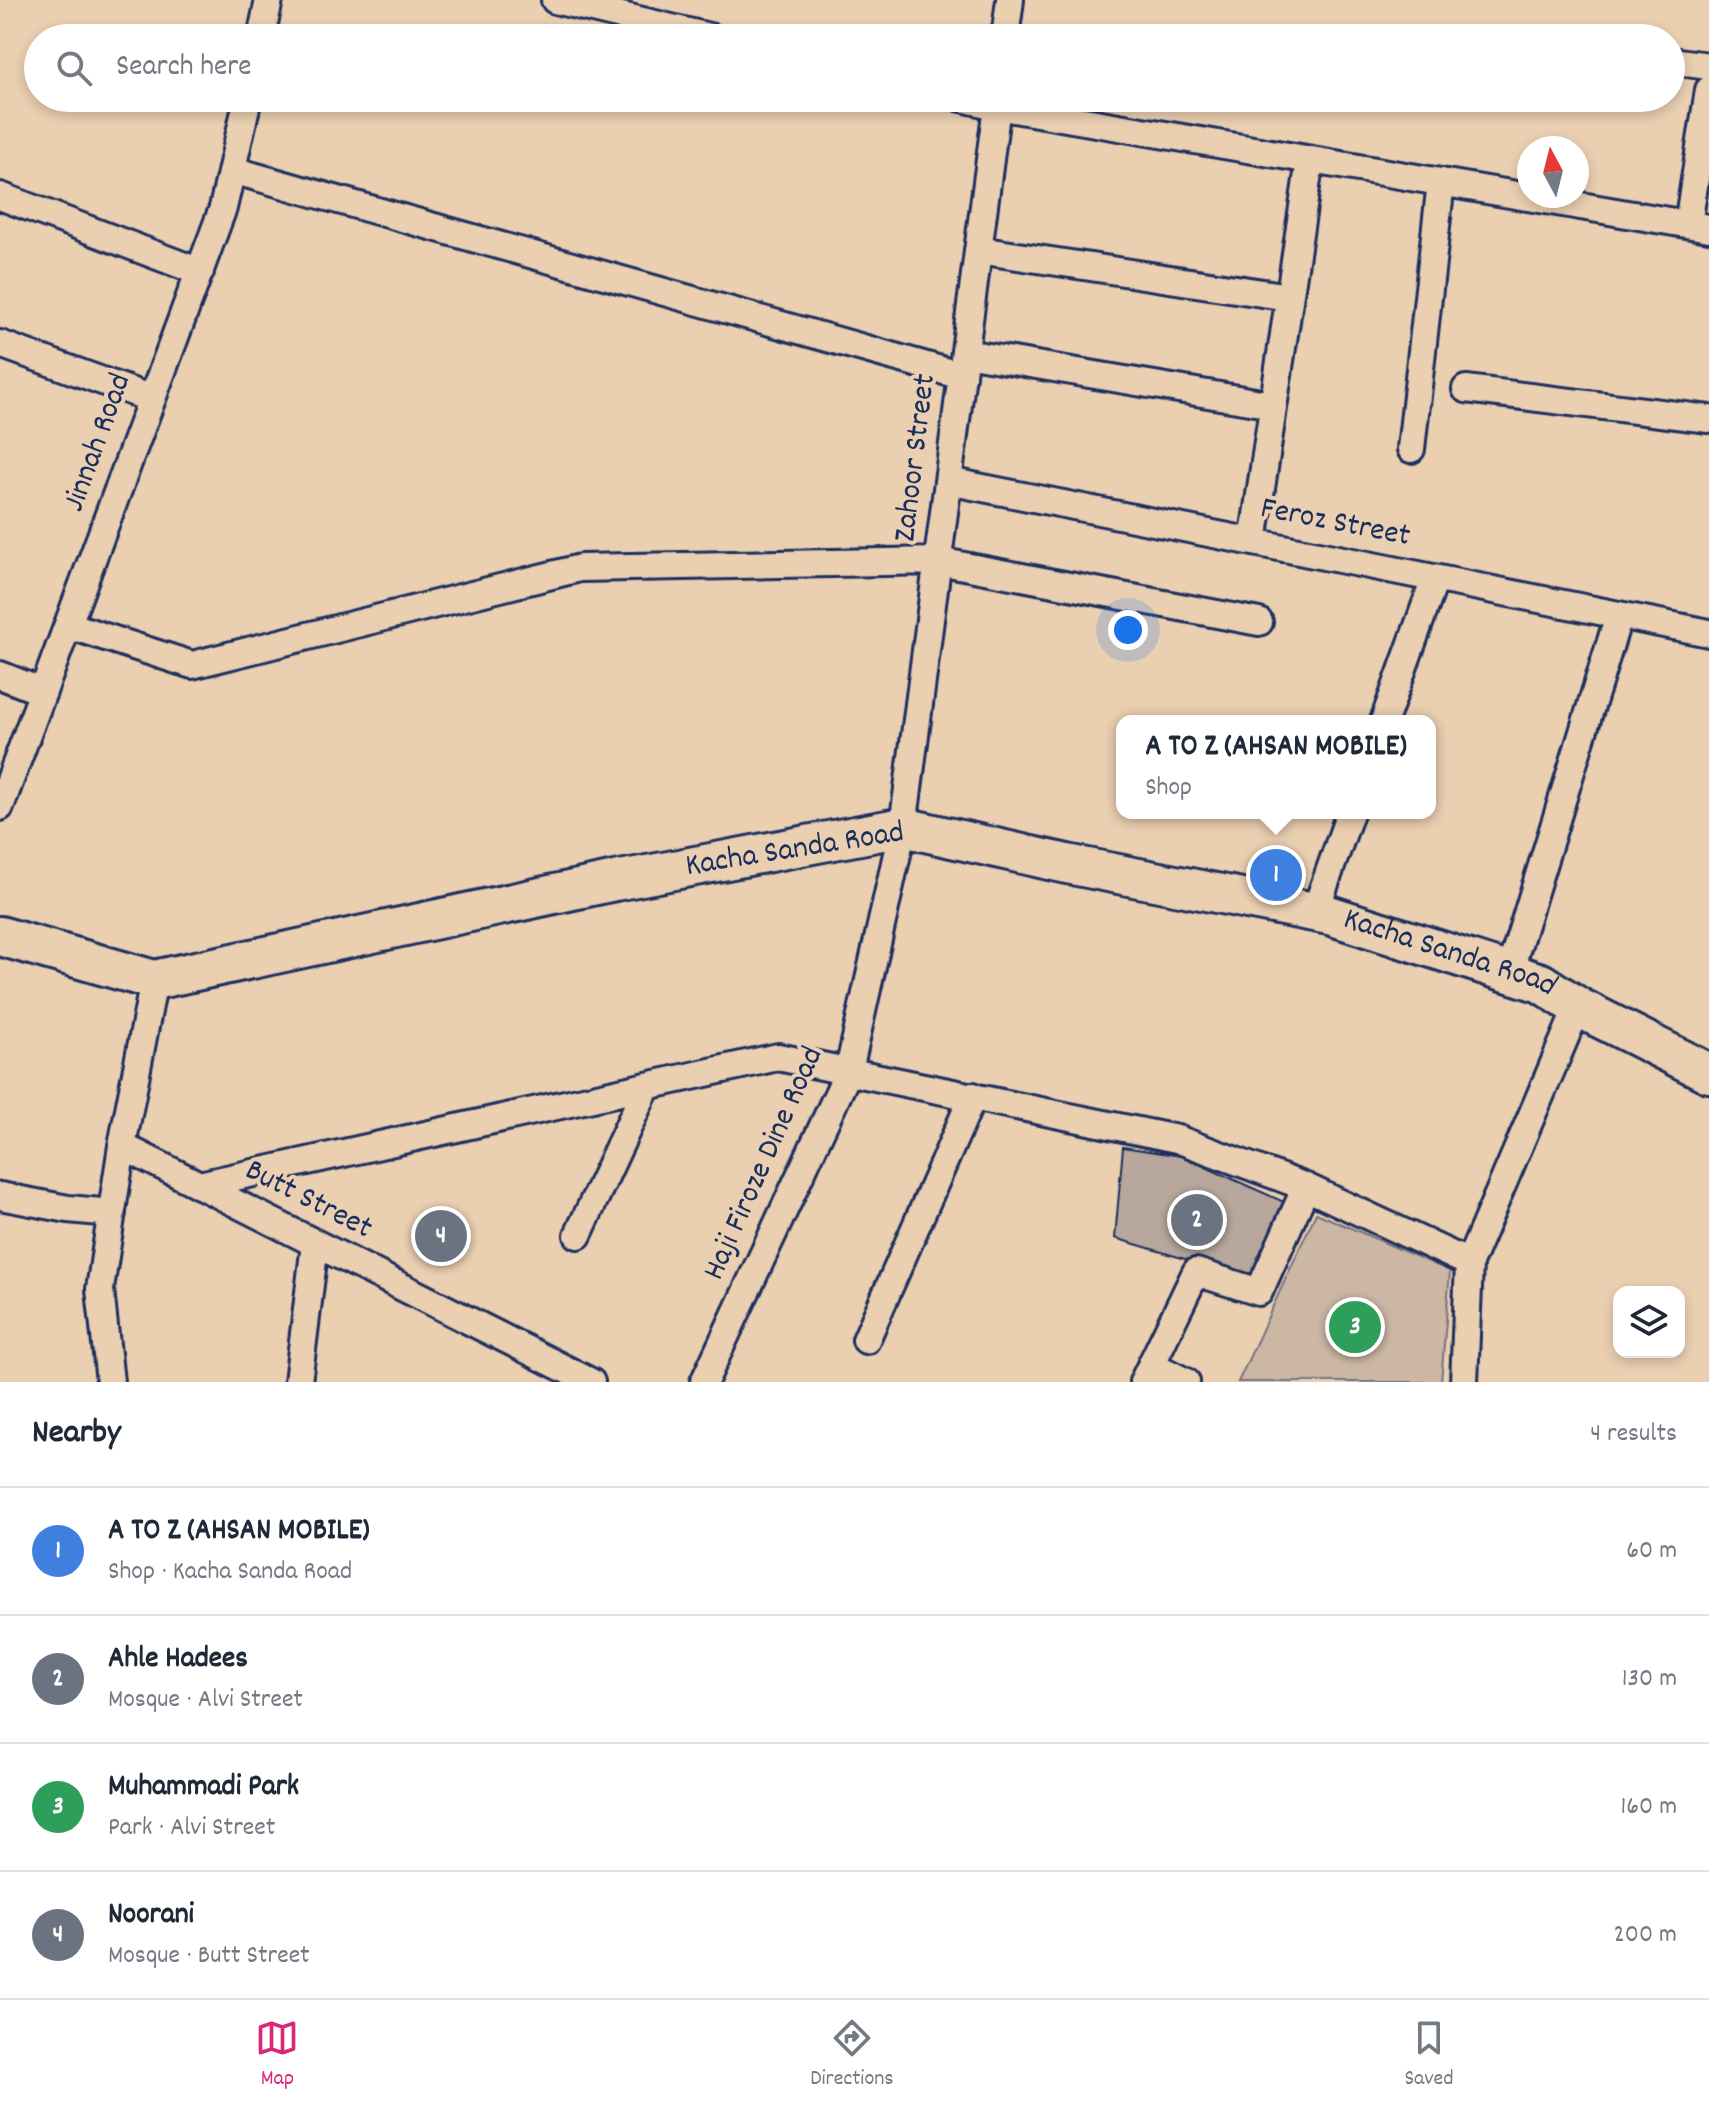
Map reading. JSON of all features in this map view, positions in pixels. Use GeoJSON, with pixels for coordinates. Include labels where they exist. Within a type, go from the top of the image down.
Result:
{"type":"FeatureCollection","features":[{"type":"Feature","properties":{"kind":"main road","name":"Kacha Sanda Road"},"geometry":{"type":"LineString","coordinates":[[0,936],[154,980],[615,881],[903,827],[1067,864],[1315,912],[1541,983],[1578,1007],[1709,1073]]}},
{"type":"Feature","properties":{"kind":"street"},"geometry":{"type":"LineString","coordinates":[[264,24],[269,0]]}},
{"type":"Feature","properties":{"kind":"street"},"geometry":{"type":"LineString","coordinates":[[555,0],[655,24]]}},
{"type":"Feature","properties":{"kind":"street"},"geometry":{"type":"LineString","coordinates":[[1007,24],[1010,0]]}},
{"type":"Feature","properties":{"kind":"street"},"geometry":{"type":"LineString","coordinates":[[1685,63],[1709,66]]}},
{"type":"Feature","properties":{"kind":"street"},"geometry":{"type":"LineString","coordinates":[[1051,112],[1698,226],[1709,90]]}},
{"type":"Feature","properties":{"kind":"street","name":"Jinnah Road"},"geometry":{"type":"LineString","coordinates":[[0,807],[223,208],[245,112]]}},
{"type":"Feature","properties":{"kind":"street","name":"Zahoor Street"},"geometry":{"type":"LineString","coordinates":[[903,827],[996,112]]}},
{"type":"Feature","properties":{"kind":"street"},"geometry":{"type":"LineString","coordinates":[[1253,542],[1310,160]]}},
{"type":"Feature","properties":{"kind":"street"},"geometry":{"type":"LineString","coordinates":[[232,170],[963,365],[1273,405]]}},
{"type":"Feature","properties":{"kind":"street"},"geometry":{"type":"LineString","coordinates":[[1411,449],[1441,182]]}},
{"type":"Feature","properties":{"kind":"street"},"geometry":{"type":"LineString","coordinates":[[0,196],[200,272]]}},
{"type":"Feature","properties":{"kind":"street"},"geometry":{"type":"LineString","coordinates":[[978,250],[1289,297]]}},
{"type":"Feature","properties":{"kind":"street"},"geometry":{"type":"LineString","coordinates":[[0,344],[152,399]]}},
{"type":"Feature","properties":{"kind":"street"},"geometry":{"type":"LineString","coordinates":[[1466,389],[1709,419]]}},
{"type":"Feature","properties":{"kind":"street","name":"Feroz Street"},"geometry":{"type":"LineString","coordinates":[[948,481],[1709,633]]}},
{"type":"Feature","properties":{"kind":"street"},"geometry":{"type":"LineString","coordinates":[[68,625],[192,665],[580,568],[938,561],[1259,622]]}},
{"type":"Feature","properties":{"kind":"street"},"geometry":{"type":"LineString","coordinates":[[1386,715],[1435,579]]}},
{"type":"Feature","properties":{"kind":"street"},"geometry":{"type":"LineString","coordinates":[[1509,973],[1619,615]]}},
{"type":"Feature","properties":{"kind":"street"},"geometry":{"type":"LineString","coordinates":[[0,675],[43,692]]}},
{"type":"Feature","properties":{"kind":"street"},"geometry":{"type":"LineString","coordinates":[[1315,912],[1348,819]]}},
{"type":"Feature","properties":{"kind":"street","name":"Haji Firoze Dine Road"},"geometry":{"type":"LineString","coordinates":[[704,1382],[849,1070],[903,827]]}},
{"type":"Feature","properties":{"kind":"street"},"geometry":{"type":"LineString","coordinates":[[110,1382],[100,1289],[122,1146],[154,980]]}},
{"type":"Feature","properties":{"kind":"street"},"geometry":{"type":"LineString","coordinates":[[1464,1382],[1469,1263],[1578,1007]]}},
{"type":"Feature","properties":{"kind":"street"},"geometry":{"type":"LineString","coordinates":[[199,1185],[778,1057],[1177,1139],[1306,1187],[1469,1263]]}},
{"type":"Feature","properties":{"kind":"street"},"geometry":{"type":"LineString","coordinates":[[578,1235],[647,1086]]}},
{"type":"Feature","properties":{"kind":"street"},"geometry":{"type":"LineString","coordinates":[[866,1340],[973,1096]]}},
{"type":"Feature","properties":{"kind":"street","name":"Butt Street"},"geometry":{"type":"LineString","coordinates":[[122,1146],[591,1382]]}},
{"type":"Feature","properties":{"kind":"street"},"geometry":{"type":"LineString","coordinates":[[1186,1382],[1148,1374],[1196,1272],[1259,1292],[1306,1187]]}},
{"type":"Feature","properties":{"kind":"street"},"geometry":{"type":"LineString","coordinates":[[0,1196],[68,1209],[112,1213]]}},
{"type":"Feature","properties":{"kind":"street"},"geometry":{"type":"LineString","coordinates":[[298,1382],[315,1244]]}},
{"type":"Feature","properties":{"kind":"shaded area"},"geometry":{"type":"Polygon","coordinates":[[[1316,1213],[1450,1271],[1441,1382],[1238,1382],[1316,1213]]]}},
{"type":"Feature","properties":{"kind":"building"},"geometry":{"type":"Polygon","coordinates":[[[1123,1147],[1181,1156],[1284,1202],[1252,1279],[1115,1238],[1123,1147]]]}},
{"type":"Feature","properties":{"kind":"place","name":"A TO Z (AHSAN MOBILE)"},"geometry":{"type":"Point","coordinates":[1276,875]}},
{"type":"Feature","properties":{"kind":"place","name":"Ahle Hadees"},"geometry":{"type":"Point","coordinates":[1197,1220]}},
{"type":"Feature","properties":{"kind":"place","name":"Noorani"},"geometry":{"type":"Point","coordinates":[441,1236]}},
{"type":"Feature","properties":{"kind":"place","name":"Muhammadi Park"},"geometry":{"type":"Point","coordinates":[1355,1327]}}]}
